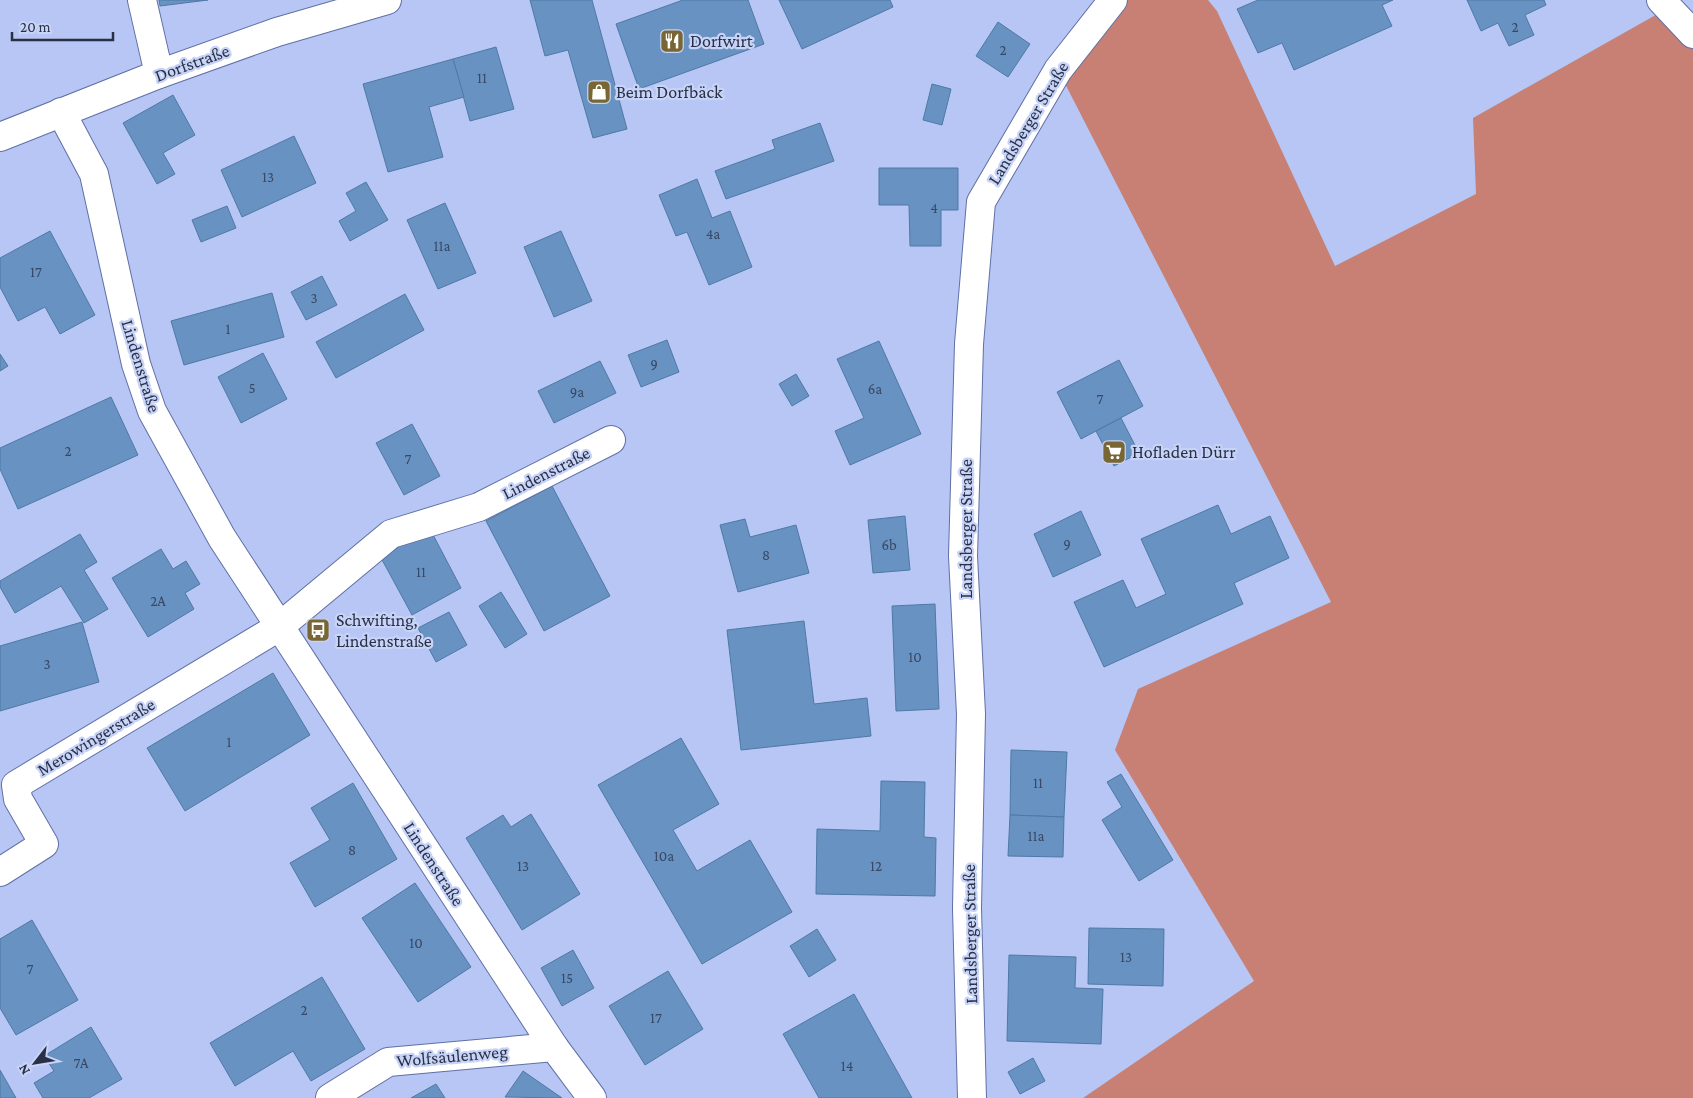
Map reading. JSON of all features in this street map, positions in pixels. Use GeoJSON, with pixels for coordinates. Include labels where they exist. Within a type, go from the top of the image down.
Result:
{"type":"FeatureCollection","features":[{"type":"Feature","properties":{"kind":"street"},"geometry":{"type":"LineString","coordinates":[[142,0],[159,74]]}},
{"type":"Feature","properties":{"kind":"street","name":"Dorfstraße"},"geometry":{"type":"LineString","coordinates":[[0,136],[159,74],[277,32],[387,0]]}},
{"type":"Feature","properties":{"kind":"street","name":"Landsberger Straße"},"geometry":{"type":"LineString","coordinates":[[972,1098],[967,908],[971,714],[963,556],[969,344],[981,202],[1058,70],[1113,0]]}},
{"type":"Feature","properties":{"kind":"street"},"geometry":{"type":"LineString","coordinates":[[1661,0],[1693,34]]}},
{"type":"Feature","properties":{"kind":"street","name":"Lindenstraße"},"geometry":{"type":"LineString","coordinates":[[61,112],[94,174],[136,364],[152,411],[222,538],[279,627],[554,1046],[592,1098]]}},
{"type":"Feature","properties":{"kind":"street","name":"Lindenstraße"},"geometry":{"type":"LineString","coordinates":[[279,627],[391,534],[479,507],[611,440]]}},
{"type":"Feature","properties":{"kind":"street","name":"Merowingerstraße"},"geometry":{"type":"LineString","coordinates":[[0,872],[44,844],[18,799],[16,785],[279,627]]}},
{"type":"Feature","properties":{"kind":"street","name":"Wolfsäulenweg"},"geometry":{"type":"LineString","coordinates":[[330,1098],[388,1062],[554,1046]]}},
{"type":"Feature","properties":{"kind":"shaded area"},"geometry":{"type":"Polygon","coordinates":[[[1113,0],[1208,0],[1217,11],[1335,266],[1476,194],[1473,118],[1661,12],[1693,44],[1693,1098],[1083,1098],[1254,981],[1115,750],[1138,689],[1331,602],[1058,70],[1113,0]]]}},
{"type":"Feature","properties":{"kind":"building"},"geometry":{"type":"Polygon","coordinates":[[[159,0],[208,0],[160,6],[159,0]]]}},
{"type":"Feature","properties":{"kind":"building","name":"Beim Dorfbäck"},"geometry":{"type":"Polygon","coordinates":[[[530,0],[592,0],[627,129],[593,138],[568,50],[545,56],[530,0]]]}},
{"type":"Feature","properties":{"kind":"building"},"geometry":{"type":"Polygon","coordinates":[[[683,0],[748,0],[764,44],[639,89],[616,24],[683,0]]]}},
{"type":"Feature","properties":{"kind":"building"},"geometry":{"type":"Polygon","coordinates":[[[779,0],[890,0],[893,7],[802,49],[779,0]]]}},
{"type":"Feature","properties":{"kind":"building"},"geometry":{"type":"Polygon","coordinates":[[[1258,0],[1393,0],[1382,5],[1392,26],[1294,70],[1282,43],[1258,53],[1237,9],[1258,0]]]}},
{"type":"Feature","properties":{"kind":"building"},"geometry":{"type":"Polygon","coordinates":[[[1467,0],[1544,0],[1546,5],[1525,15],[1534,35],[1509,46],[1498,23],[1481,31],[1467,0]]]}},
{"type":"Feature","properties":{"kind":"building"},"geometry":{"type":"Polygon","coordinates":[[[998,22],[1030,44],[1008,77],[976,56],[998,22]]]}},
{"type":"Feature","properties":{"kind":"building"},"geometry":{"type":"Polygon","coordinates":[[[496,47],[514,109],[470,121],[453,59],[496,47]]]}},
{"type":"Feature","properties":{"kind":"building"},"geometry":{"type":"Polygon","coordinates":[[[453,59],[464,97],[429,107],[443,157],[388,172],[363,84],[453,59]]]}},
{"type":"Feature","properties":{"kind":"building"},"geometry":{"type":"Polygon","coordinates":[[[932,84],[951,89],[942,125],[923,120],[932,84]]]}},
{"type":"Feature","properties":{"kind":"building"},"geometry":{"type":"Polygon","coordinates":[[[173,95],[195,135],[163,153],[175,174],[157,184],[123,123],[173,95]]]}},
{"type":"Feature","properties":{"kind":"building"},"geometry":{"type":"Polygon","coordinates":[[[820,123],[834,161],[726,199],[715,171],[775,149],[772,140],[820,123]]]}},
{"type":"Feature","properties":{"kind":"building"},"geometry":{"type":"Polygon","coordinates":[[[294,136],[316,183],[242,217],[221,170],[294,136]]]}},
{"type":"Feature","properties":{"kind":"building"},"geometry":{"type":"Polygon","coordinates":[[[879,168],[958,168],[958,210],[941,210],[941,246],[910,246],[909,205],[879,205],[879,168]]]}},
{"type":"Feature","properties":{"kind":"building"},"geometry":{"type":"Polygon","coordinates":[[[697,179],[712,218],[730,211],[752,267],[709,285],[687,232],[676,236],[659,195],[697,179]]]}},
{"type":"Feature","properties":{"kind":"building"},"geometry":{"type":"Polygon","coordinates":[[[366,182],[388,220],[350,241],[339,221],[356,211],[346,193],[366,182]]]}},
{"type":"Feature","properties":{"kind":"building"},"geometry":{"type":"Polygon","coordinates":[[[445,203],[476,273],[438,289],[407,220],[445,203]]]}},
{"type":"Feature","properties":{"kind":"building"},"geometry":{"type":"Polygon","coordinates":[[[227,206],[236,228],[201,242],[192,220],[227,206]]]}},
{"type":"Feature","properties":{"kind":"building"},"geometry":{"type":"Polygon","coordinates":[[[50,231],[95,315],[60,334],[45,307],[18,321],[0,287],[0,258],[50,231]]]}},
{"type":"Feature","properties":{"kind":"building"},"geometry":{"type":"Polygon","coordinates":[[[561,231],[592,301],[554,317],[524,247],[561,231]]]}},
{"type":"Feature","properties":{"kind":"building"},"geometry":{"type":"Polygon","coordinates":[[[322,276],[337,305],[306,320],[291,292],[322,276]]]}},
{"type":"Feature","properties":{"kind":"building"},"geometry":{"type":"Polygon","coordinates":[[[272,293],[284,337],[184,365],[171,321],[272,293]]]}},
{"type":"Feature","properties":{"kind":"building"},"geometry":{"type":"Polygon","coordinates":[[[405,294],[424,330],[336,378],[316,342],[405,294]]]}},
{"type":"Feature","properties":{"kind":"building"},"geometry":{"type":"Polygon","coordinates":[[[667,340],[679,372],[641,387],[628,355],[667,340]]]}},
{"type":"Feature","properties":{"kind":"building"},"geometry":{"type":"Polygon","coordinates":[[[879,341],[921,434],[850,465],[835,431],[864,418],[837,359],[879,341]]]}},
{"type":"Feature","properties":{"kind":"building"},"geometry":{"type":"Polygon","coordinates":[[[263,353],[287,399],[241,423],[218,377],[263,353]]]}},
{"type":"Feature","properties":{"kind":"building"},"geometry":{"type":"Polygon","coordinates":[[[0,354],[8,366],[0,371],[0,354]]]}},
{"type":"Feature","properties":{"kind":"building"},"geometry":{"type":"Polygon","coordinates":[[[1119,360],[1143,406],[1081,439],[1057,392],[1119,360]]]}},
{"type":"Feature","properties":{"kind":"building"},"geometry":{"type":"Polygon","coordinates":[[[600,361],[616,393],[554,423],[538,391],[600,361]]]}},
{"type":"Feature","properties":{"kind":"building"},"geometry":{"type":"Polygon","coordinates":[[[796,374],[809,396],[792,406],[779,384],[796,374]]]}},
{"type":"Feature","properties":{"kind":"building"},"geometry":{"type":"Polygon","coordinates":[[[111,397],[138,455],[18,509],[0,469],[0,448],[111,397]]]}},
{"type":"Feature","properties":{"kind":"building"},"geometry":{"type":"Polygon","coordinates":[[[1121,418],[1139,453],[1114,466],[1096,431],[1121,418]]]}},
{"type":"Feature","properties":{"kind":"building"},"geometry":{"type":"Polygon","coordinates":[[[412,424],[440,476],[404,495],[376,443],[412,424]]]}},
{"type":"Feature","properties":{"kind":"building"},"geometry":{"type":"Polygon","coordinates":[[[552,486],[610,596],[544,631],[486,521],[552,486]]]}},
{"type":"Feature","properties":{"kind":"building"},"geometry":{"type":"Polygon","coordinates":[[[1218,505],[1231,534],[1270,516],[1289,558],[1234,583],[1243,604],[1104,667],[1074,602],[1123,580],[1136,608],[1166,594],[1141,539],[1218,505]]]}},
{"type":"Feature","properties":{"kind":"building"},"geometry":{"type":"Polygon","coordinates":[[[1081,511],[1101,555],[1053,577],[1034,534],[1081,511]]]}},
{"type":"Feature","properties":{"kind":"building"},"geometry":{"type":"Polygon","coordinates":[[[905,516],[910,570],[873,573],[868,520],[905,516]]]}},
{"type":"Feature","properties":{"kind":"building"},"geometry":{"type":"Polygon","coordinates":[[[745,519],[750,537],[796,525],[809,573],[738,592],[720,525],[745,519]]]}},
{"type":"Feature","properties":{"kind":"building"},"geometry":{"type":"Polygon","coordinates":[[[430,529],[461,588],[412,615],[380,556],[430,529]]]}},
{"type":"Feature","properties":{"kind":"building"},"geometry":{"type":"Polygon","coordinates":[[[80,534],[97,562],[84,570],[108,609],[84,623],[61,586],[15,613],[0,587],[0,581],[80,534]]]}},
{"type":"Feature","properties":{"kind":"building"},"geometry":{"type":"Polygon","coordinates":[[[161,549],[173,569],[186,561],[200,584],[185,593],[194,609],[148,637],[112,578],[161,549]]]}},
{"type":"Feature","properties":{"kind":"building"},"geometry":{"type":"Polygon","coordinates":[[[501,592],[527,634],[505,648],[479,606],[501,592]]]}},
{"type":"Feature","properties":{"kind":"building"},"geometry":{"type":"Polygon","coordinates":[[[935,604],[939,709],[896,711],[892,606],[935,604]]]}},
{"type":"Feature","properties":{"kind":"building"},"geometry":{"type":"Polygon","coordinates":[[[449,612],[467,645],[436,662],[418,628],[449,612]]]}},
{"type":"Feature","properties":{"kind":"building"},"geometry":{"type":"Polygon","coordinates":[[[804,621],[814,704],[867,698],[871,736],[741,750],[727,630],[804,621]]]}},
{"type":"Feature","properties":{"kind":"building"},"geometry":{"type":"Polygon","coordinates":[[[82,622],[99,682],[0,711],[0,646],[82,622]]]}},
{"type":"Feature","properties":{"kind":"building"},"geometry":{"type":"Polygon","coordinates":[[[273,673],[310,735],[185,811],[147,748],[273,673]]]}},
{"type":"Feature","properties":{"kind":"building"},"geometry":{"type":"Polygon","coordinates":[[[681,738],[719,804],[673,830],[697,871],[750,840],[792,912],[702,964],[598,785],[681,738]]]}},
{"type":"Feature","properties":{"kind":"building"},"geometry":{"type":"Polygon","coordinates":[[[1011,750],[1067,752],[1064,817],[1010,815],[1011,750]]]}},
{"type":"Feature","properties":{"kind":"building"},"geometry":{"type":"Polygon","coordinates":[[[1121,774],[1173,860],[1139,881],[1102,820],[1122,807],[1107,782],[1121,774]]]}},
{"type":"Feature","properties":{"kind":"building"},"geometry":{"type":"Polygon","coordinates":[[[881,781],[925,782],[924,837],[936,838],[935,896],[816,894],[817,829],[880,831],[881,781]]]}},
{"type":"Feature","properties":{"kind":"building"},"geometry":{"type":"Polygon","coordinates":[[[353,783],[397,859],[315,907],[290,863],[330,840],[311,808],[353,783]]]}},
{"type":"Feature","properties":{"kind":"building"},"geometry":{"type":"Polygon","coordinates":[[[531,814],[580,894],[522,930],[466,838],[503,815],[511,827],[531,814]]]}},
{"type":"Feature","properties":{"kind":"building"},"geometry":{"type":"Polygon","coordinates":[[[1010,815],[1064,817],[1063,857],[1008,856],[1010,815]]]}},
{"type":"Feature","properties":{"kind":"building"},"geometry":{"type":"Polygon","coordinates":[[[415,883],[471,967],[418,1002],[362,918],[415,883]]]}},
{"type":"Feature","properties":{"kind":"building"},"geometry":{"type":"Polygon","coordinates":[[[32,920],[78,1000],[16,1035],[0,1008],[0,939],[32,920]]]}},
{"type":"Feature","properties":{"kind":"building"},"geometry":{"type":"Polygon","coordinates":[[[1089,928],[1164,929],[1163,986],[1088,984],[1089,928]]]}},
{"type":"Feature","properties":{"kind":"building"},"geometry":{"type":"Polygon","coordinates":[[[817,929],[836,960],[809,977],[790,946],[817,929]]]}},
{"type":"Feature","properties":{"kind":"building"},"geometry":{"type":"Polygon","coordinates":[[[573,950],[594,988],[562,1006],[541,968],[573,950]]]}},
{"type":"Feature","properties":{"kind":"building"},"geometry":{"type":"Polygon","coordinates":[[[1009,955],[1076,957],[1075,988],[1103,989],[1101,1044],[1007,1041],[1009,955]]]}},
{"type":"Feature","properties":{"kind":"building"},"geometry":{"type":"Polygon","coordinates":[[[668,971],[703,1029],[645,1065],[609,1006],[668,971]]]}},
{"type":"Feature","properties":{"kind":"building"},"geometry":{"type":"Polygon","coordinates":[[[322,977],[365,1049],[311,1081],[293,1051],[235,1086],[210,1043],[322,977]]]}},
{"type":"Feature","properties":{"kind":"building"},"geometry":{"type":"Polygon","coordinates":[[[854,994],[912,1098],[819,1098],[783,1034],[854,994]]]}},
{"type":"Feature","properties":{"kind":"building"},"geometry":{"type":"Polygon","coordinates":[[[91,1027],[122,1079],[89,1098],[43,1098],[34,1083],[54,1071],[44,1056],[91,1027]]]}},
{"type":"Feature","properties":{"kind":"building"},"geometry":{"type":"Polygon","coordinates":[[[1033,1058],[1045,1081],[1020,1094],[1008,1072],[1033,1058]]]}},
{"type":"Feature","properties":{"kind":"building"},"geometry":{"type":"Polygon","coordinates":[[[0,1070],[16,1098],[0,1098],[0,1070]]]}},
{"type":"Feature","properties":{"kind":"building"},"geometry":{"type":"Polygon","coordinates":[[[523,1071],[562,1098],[505,1097],[523,1071]]]}},
{"type":"Feature","properties":{"kind":"building"},"geometry":{"type":"Polygon","coordinates":[[[436,1084],[445,1098],[411,1098],[436,1084]]]}},
{"type":"Feature","properties":{"kind":"place","name":"Dorfwirt"},"geometry":{"type":"Point","coordinates":[672,41]}},
{"type":"Feature","properties":{"kind":"place","name":"Beim Dorfbäck"},"geometry":{"type":"Point","coordinates":[599,92]}},
{"type":"Feature","properties":{"kind":"place","name":"Hofladen Dürr"},"geometry":{"type":"Point","coordinates":[1114,452]}},
{"type":"Feature","properties":{"kind":"place","name":"Schwifting, Lindenstraße"},"geometry":{"type":"Point","coordinates":[318,630]}}]}
